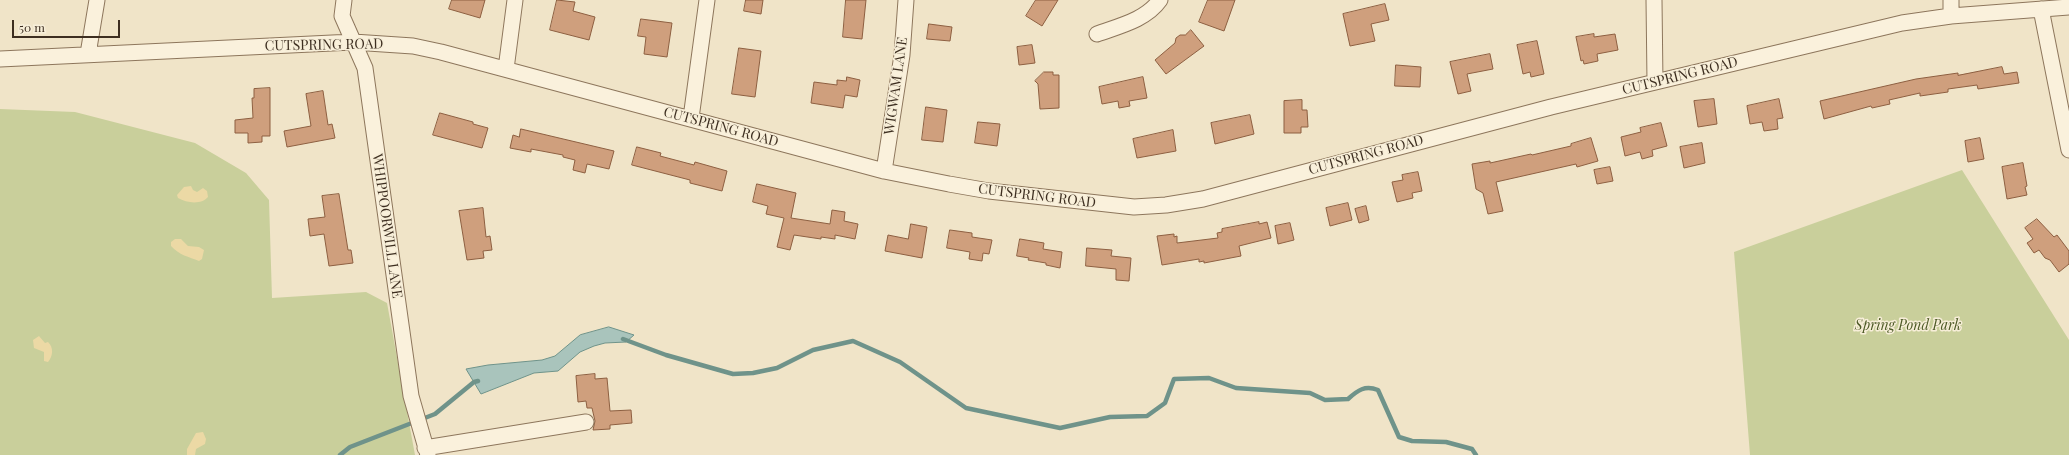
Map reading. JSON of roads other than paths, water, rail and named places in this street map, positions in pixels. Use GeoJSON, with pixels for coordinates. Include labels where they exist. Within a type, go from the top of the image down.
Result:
{"type":"FeatureCollection","features":[{"type":"Feature","properties":{"kind":"street"},"geometry":{"type":"LineString","coordinates":[[88,54],[97,0]]}},
{"type":"Feature","properties":{"kind":"street","name":"WHIPPOORWILL LANE"},"geometry":{"type":"LineString","coordinates":[[344,0],[342,16],[365,68],[411,396],[425,448]]}},
{"type":"Feature","properties":{"kind":"street"},"geometry":{"type":"LineString","coordinates":[[506,69],[515,0]]}},
{"type":"Feature","properties":{"kind":"street"},"geometry":{"type":"LineString","coordinates":[[691,118],[707,0]]}},
{"type":"Feature","properties":{"kind":"street","name":"WIGWAM LANE"},"geometry":{"type":"LineString","coordinates":[[884,171],[902,55],[906,0]]}},
{"type":"Feature","properties":{"kind":"street"},"geometry":{"type":"LineString","coordinates":[[1097,34],[1140,19],[1156,6],[1160,0]]}},
{"type":"Feature","properties":{"kind":"street"},"geometry":{"type":"LineString","coordinates":[[1654,0],[1655,82]]}},
{"type":"Feature","properties":{"kind":"street"},"geometry":{"type":"LineString","coordinates":[[1951,0],[1951,16]]}},
{"type":"Feature","properties":{"kind":"street","name":"CUTSPRING ROAD"},"geometry":{"type":"LineString","coordinates":[[0,59],[353,42],[413,46],[691,118],[884,171],[997,192],[1112,206],[1134,207],[1166,205],[1203,199],[1396,146],[1902,23],[1951,16],[2069,6]]}},
{"type":"Feature","properties":{"kind":"street"},"geometry":{"type":"LineString","coordinates":[[2041,9],[2069,150]]}},
{"type":"Feature","properties":{"kind":"street"},"geometry":{"type":"LineString","coordinates":[[425,448],[586,422]]}},
{"type":"Feature","properties":{"kind":"water"},"geometry":{"type":"Polygon","coordinates":[[[609,327],[634,335],[626,342],[605,343],[580,352],[558,371],[534,373],[481,394],[466,369],[488,365],[542,360],[555,356],[580,335],[609,327]]]}},
{"type":"Feature","properties":{"kind":"waterway"},"geometry":{"type":"LineString","coordinates":[[623,339],[666,355],[733,374],[753,373],[777,368],[813,350],[853,341],[900,362],[966,408],[1060,428],[1110,417],[1147,416],[1165,403],[1174,379],[1209,378],[1236,388],[1310,393],[1325,400],[1348,399],[1362,389],[1369,388],[1378,390],[1399,437],[1412,441],[1446,442],[1472,449],[1476,455]]}},
{"type":"Feature","properties":{"kind":"waterway"},"geometry":{"type":"LineString","coordinates":[[340,455],[350,447],[435,414],[474,382],[478,381]]}},
{"type":"Feature","properties":{"kind":"park label","name":"Spring Pond Park"},"geometry":{"type":"Point","coordinates":[1908,326]}}]}
